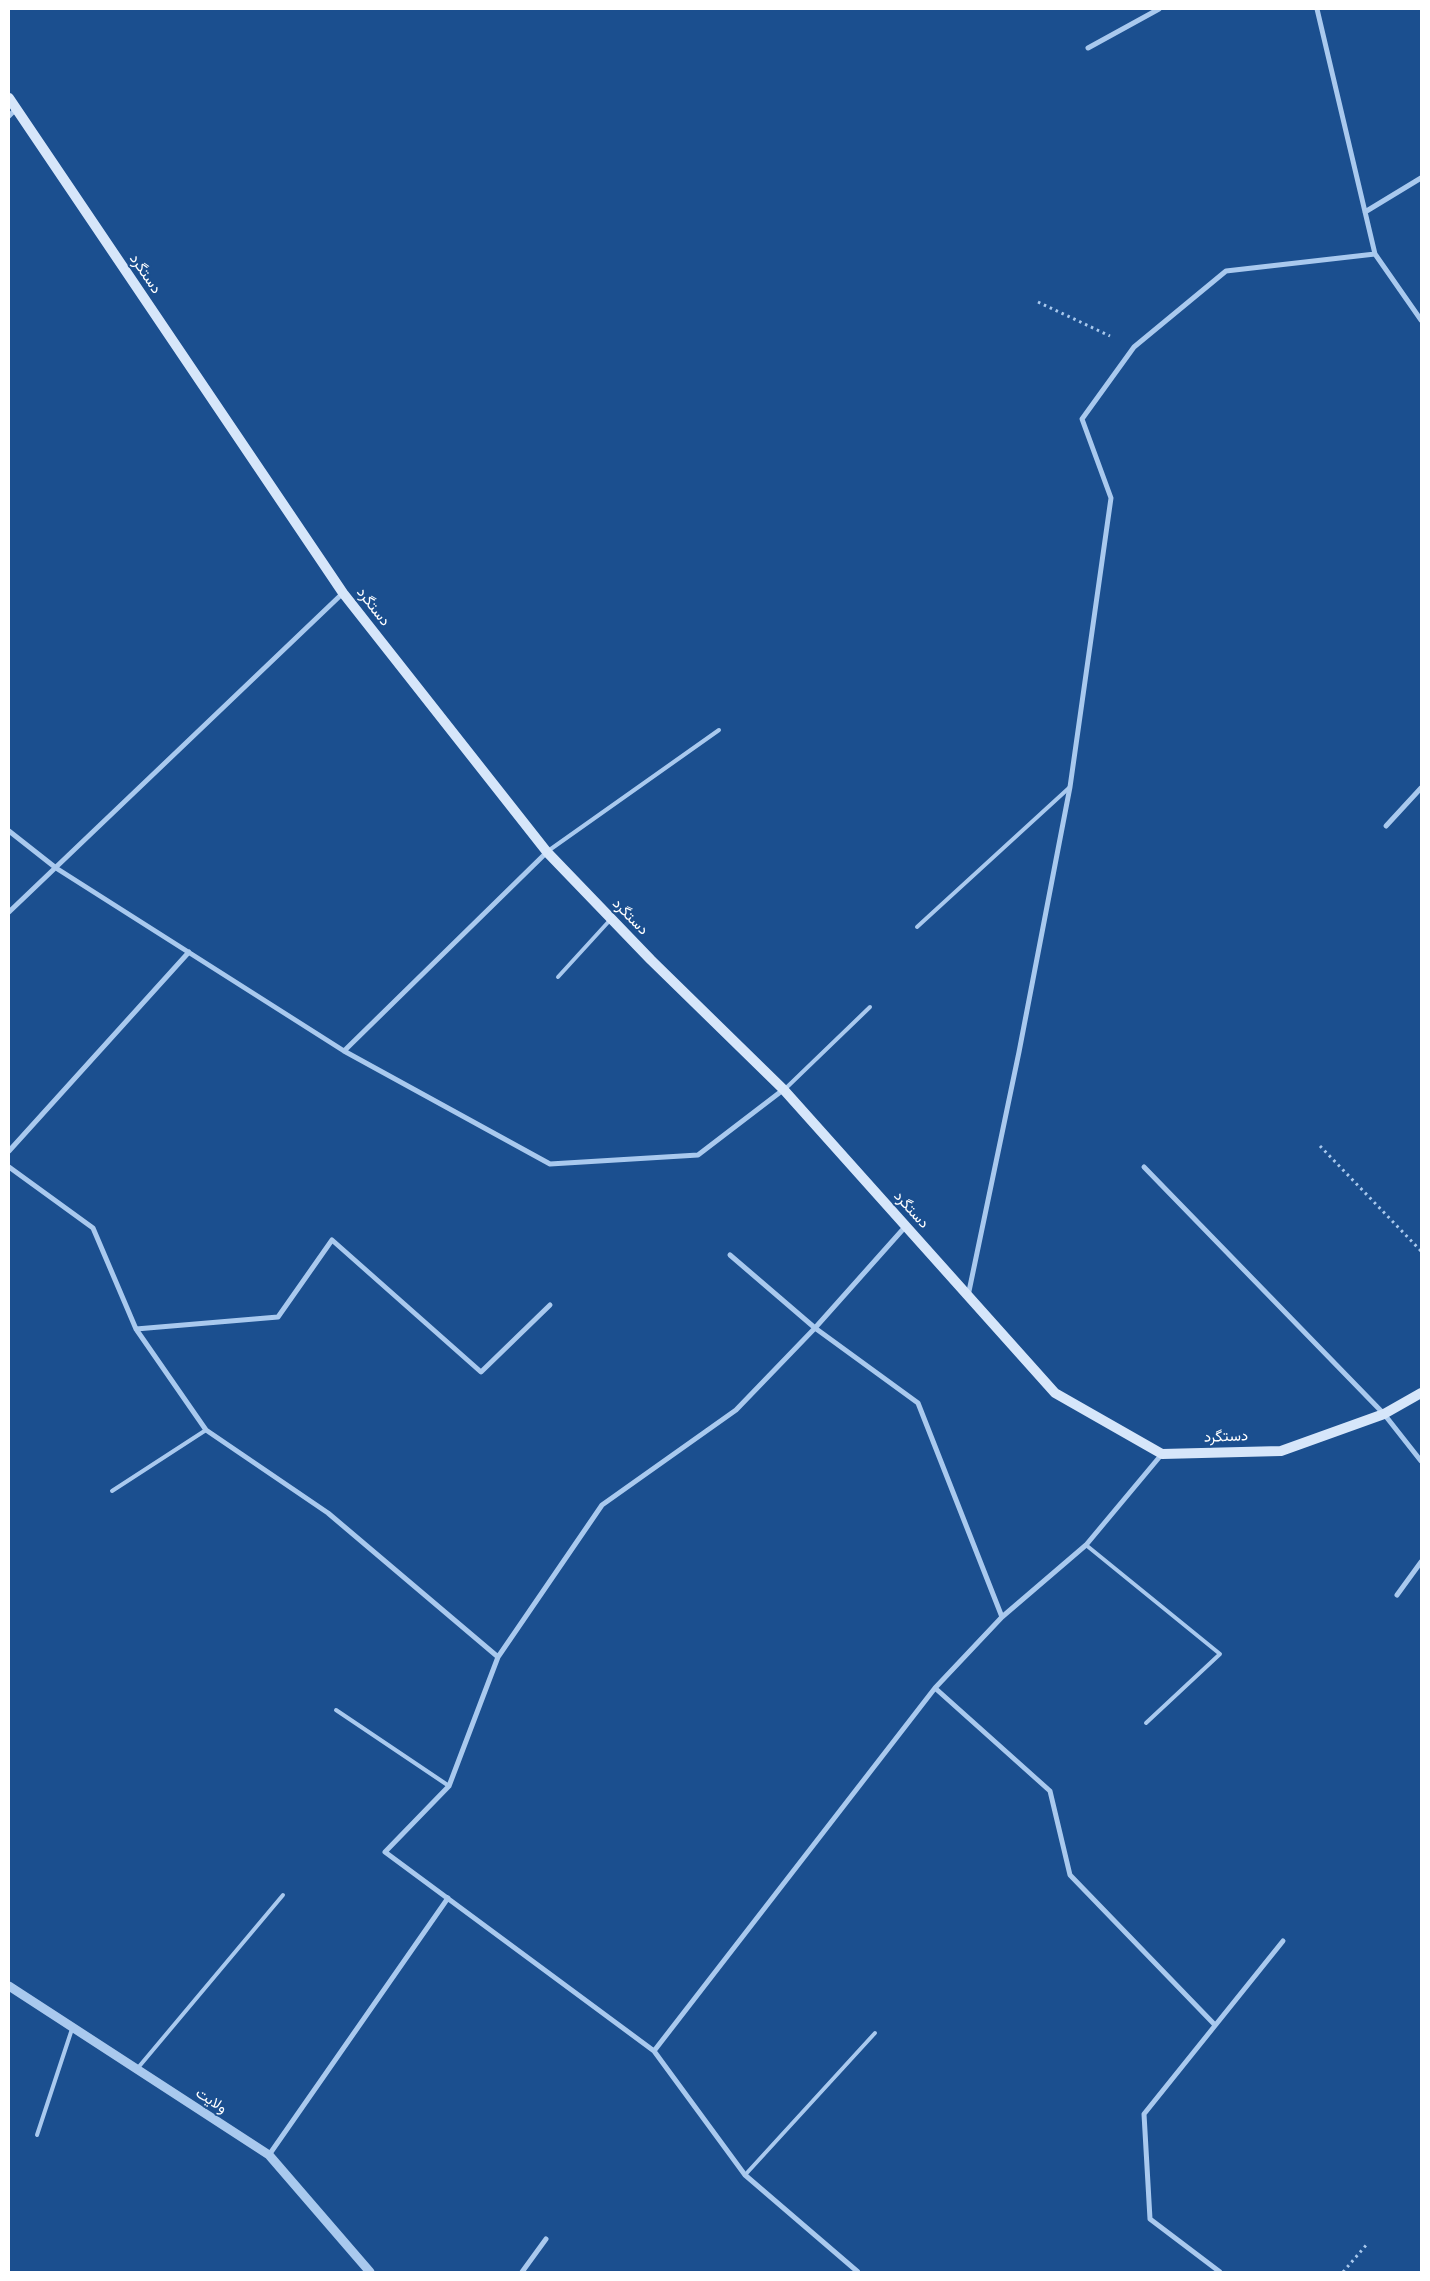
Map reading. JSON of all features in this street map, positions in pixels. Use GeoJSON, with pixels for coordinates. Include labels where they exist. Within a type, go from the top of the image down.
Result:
{"type":"FeatureCollection","features":[{"type":"Feature","properties":{"kind":"main road","name":"دستگرد"},"geometry":{"type":"LineString","coordinates":[[9,98],[12,112],[343,593],[547,852],[611,919],[784,1090],[1055,1393],[1162,1454],[1280,1450],[1384,1414],[1421,1393]]}},
{"type":"Feature","properties":{"kind":"street"},"geometry":{"type":"LineString","coordinates":[[1088,48],[1159,9]]}},
{"type":"Feature","properties":{"kind":"street"},"geometry":{"type":"LineString","coordinates":[[1317,9],[1374,254],[1421,320]]}},
{"type":"Feature","properties":{"kind":"street"},"geometry":{"type":"LineString","coordinates":[[1364,212],[1421,178]]}},
{"type":"Feature","properties":{"kind":"street"},"geometry":{"type":"LineString","coordinates":[[968,1296],[1019,1052],[1070,786],[1111,498],[1082,419],[1134,348],[1226,271],[1374,254]]}},
{"type":"Feature","properties":{"kind":"street"},"geometry":{"type":"LineString","coordinates":[[9,912],[343,593]]}},
{"type":"Feature","properties":{"kind":"street"},"geometry":{"type":"LineString","coordinates":[[1386,826],[1421,788]]}},
{"type":"Feature","properties":{"kind":"street"},"geometry":{"type":"LineString","coordinates":[[9,831],[56,868],[344,1051],[550,1164],[698,1155],[784,1090]]}},
{"type":"Feature","properties":{"kind":"street"},"geometry":{"type":"LineString","coordinates":[[344,1051],[547,852]]}},
{"type":"Feature","properties":{"kind":"street"},"geometry":{"type":"LineString","coordinates":[[9,1151],[189,952]]}},
{"type":"Feature","properties":{"kind":"street"},"geometry":{"type":"LineString","coordinates":[[9,1167],[93,1228],[136,1329],[206,1430],[328,1513],[498,1657]]}},
{"type":"Feature","properties":{"kind":"street"},"geometry":{"type":"LineString","coordinates":[[1144,1167],[1384,1414],[1421,1461]]}},
{"type":"Feature","properties":{"kind":"street"},"geometry":{"type":"LineString","coordinates":[[858,2272],[745,2175],[654,2051],[385,1852],[450,1786],[498,1657],[602,1505],[736,1410],[815,1328],[905,1227]]}},
{"type":"Feature","properties":{"kind":"street"},"geometry":{"type":"LineString","coordinates":[[136,1329],[278,1317],[332,1240],[481,1372],[550,1305]]}},
{"type":"Feature","properties":{"kind":"street"},"geometry":{"type":"LineString","coordinates":[[730,1255],[815,1328],[918,1404],[1002,1617]]}},
{"type":"Feature","properties":{"kind":"street"},"geometry":{"type":"LineString","coordinates":[[654,2051],[936,1688],[1002,1617],[1086,1546],[1162,1454]]}},
{"type":"Feature","properties":{"kind":"street"},"geometry":{"type":"LineString","coordinates":[[1397,1595],[1421,1562]]}},
{"type":"Feature","properties":{"kind":"street"},"geometry":{"type":"LineString","coordinates":[[936,1688],[1050,1791],[1070,1875],[1214,2024]]}},
{"type":"Feature","properties":{"kind":"street"},"geometry":{"type":"LineString","coordinates":[[269,2156],[448,1898]]}},
{"type":"Feature","properties":{"kind":"street"},"geometry":{"type":"LineString","coordinates":[[1220,2272],[1150,2219],[1144,2114],[1214,2024],[1283,1942]]}},
{"type":"Feature","properties":{"kind":"street","name":"ولایت"},"geometry":{"type":"LineString","coordinates":[[9,1986],[269,2156],[370,2272]]}},
{"type":"Feature","properties":{"kind":"street"},"geometry":{"type":"LineString","coordinates":[[522,2272],[546,2239]]}},
{"type":"Feature","properties":{"kind":"lane"},"geometry":{"type":"LineString","coordinates":[[547,852],[719,730]]}},
{"type":"Feature","properties":{"kind":"lane"},"geometry":{"type":"LineString","coordinates":[[917,927],[1070,786]]}},
{"type":"Feature","properties":{"kind":"lane"},"geometry":{"type":"LineString","coordinates":[[558,977],[611,919]]}},
{"type":"Feature","properties":{"kind":"lane"},"geometry":{"type":"LineString","coordinates":[[784,1090],[870,1007]]}},
{"type":"Feature","properties":{"kind":"lane"},"geometry":{"type":"LineString","coordinates":[[112,1491],[206,1430]]}},
{"type":"Feature","properties":{"kind":"lane"},"geometry":{"type":"LineString","coordinates":[[1086,1546],[1220,1654],[1146,1723]]}},
{"type":"Feature","properties":{"kind":"lane"},"geometry":{"type":"LineString","coordinates":[[336,1710],[450,1786]]}},
{"type":"Feature","properties":{"kind":"lane"},"geometry":{"type":"LineString","coordinates":[[137,2069],[283,1895]]}},
{"type":"Feature","properties":{"kind":"lane"},"geometry":{"type":"LineString","coordinates":[[37,2135],[73,2027]]}},
{"type":"Feature","properties":{"kind":"lane"},"geometry":{"type":"LineString","coordinates":[[745,2175],[875,2033]]}},
{"type":"Feature","properties":{"kind":"path"},"geometry":{"type":"LineString","coordinates":[[1038,302],[1134,348]]}},
{"type":"Feature","properties":{"kind":"path"},"geometry":{"type":"LineString","coordinates":[[1320,1146],[1421,1251]]}},
{"type":"Feature","properties":{"kind":"path"},"geometry":{"type":"LineString","coordinates":[[1343,2272],[1368,2243]]}}]}
